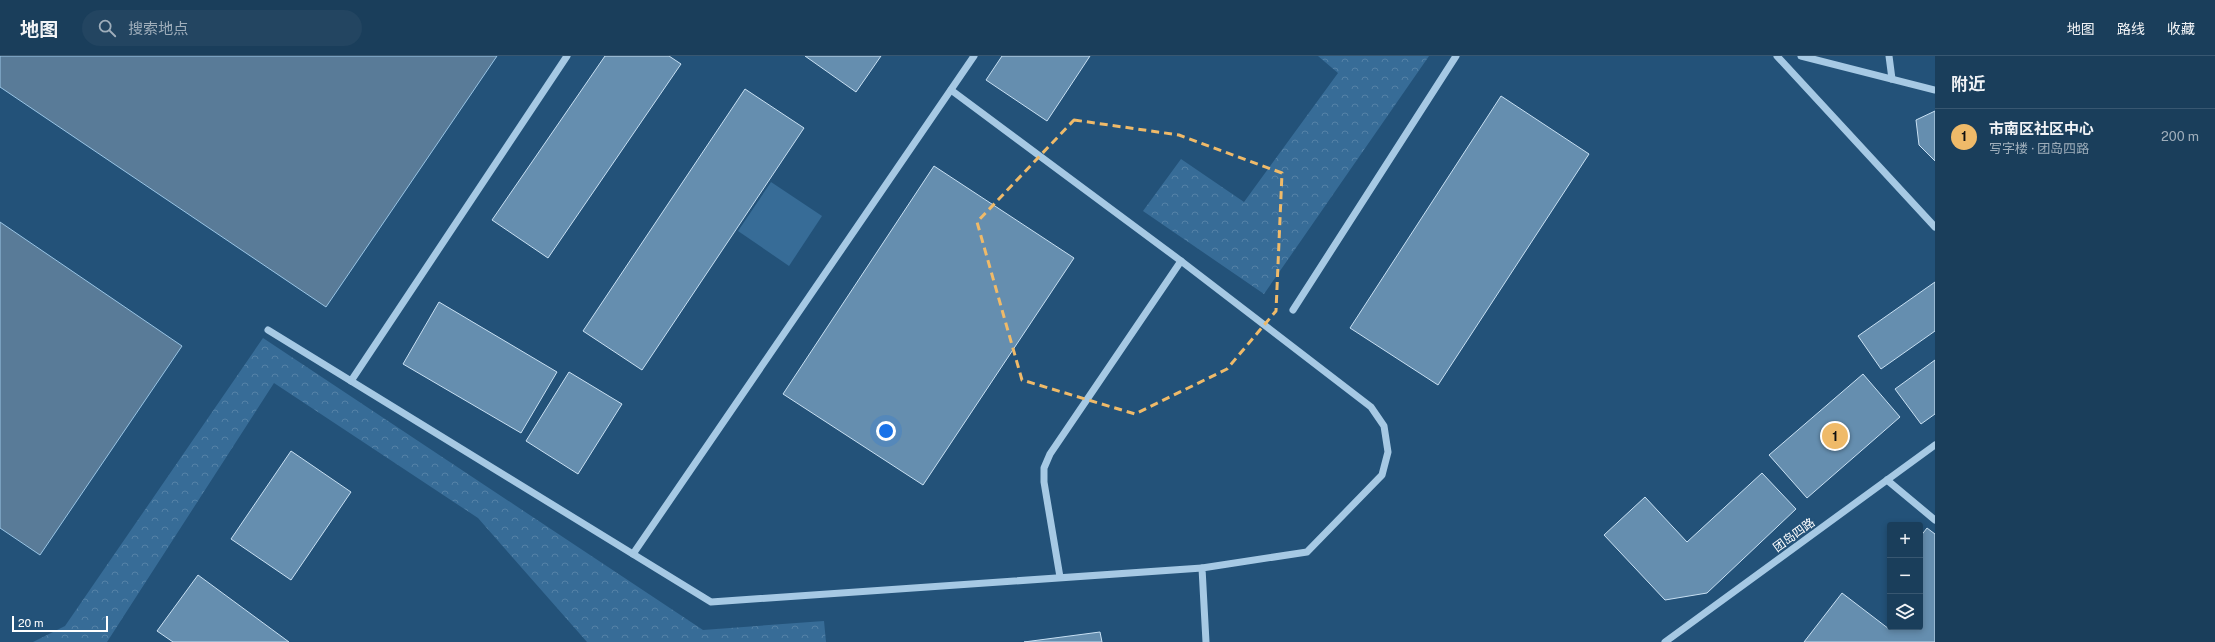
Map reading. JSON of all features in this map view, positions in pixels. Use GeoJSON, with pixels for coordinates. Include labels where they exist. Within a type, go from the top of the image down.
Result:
{"type":"FeatureCollection","features":[{"type":"Feature","properties":{"kind":"street"},"geometry":{"type":"LineString","coordinates":[[351,381],[567,56]]}},
{"type":"Feature","properties":{"kind":"street"},"geometry":{"type":"LineString","coordinates":[[632,554],[974,56]]}},
{"type":"Feature","properties":{"kind":"street"},"geometry":{"type":"LineString","coordinates":[[1293,310],[1456,56]]}},
{"type":"Feature","properties":{"kind":"street"},"geometry":{"type":"LineString","coordinates":[[1777,56],[1935,227]]}},
{"type":"Feature","properties":{"kind":"street"},"geometry":{"type":"LineString","coordinates":[[1801,56],[1935,90]]}},
{"type":"Feature","properties":{"kind":"street"},"geometry":{"type":"LineString","coordinates":[[1889,56],[1892,79]]}},
{"type":"Feature","properties":{"kind":"street"},"geometry":{"type":"LineString","coordinates":[[268,330],[711,602],[1202,568],[1307,552],[1382,475],[1388,452],[1384,426],[1371,407],[1181,261],[951,90]]}},
{"type":"Feature","properties":{"kind":"street"},"geometry":{"type":"LineString","coordinates":[[1060,577],[1044,482],[1044,468],[1050,454],[1181,261]]}},
{"type":"Feature","properties":{"kind":"street","name":"团岛四路"},"geometry":{"type":"LineString","coordinates":[[1665,642],[1935,445]]}},
{"type":"Feature","properties":{"kind":"street"},"geometry":{"type":"LineString","coordinates":[[1887,480],[1935,520]]}},
{"type":"Feature","properties":{"kind":"street"},"geometry":{"type":"LineString","coordinates":[[1202,568],[1206,642]]}},
{"type":"Feature","properties":{"kind":"highlighted area"},"geometry":{"type":"Polygon","coordinates":[[[1074,120],[1179,135],[1282,173],[1276,311],[1227,369],[1135,414],[1022,380],[977,222],[1074,120]]]}},
{"type":"Feature","properties":{"kind":"green space"},"geometry":{"type":"Polygon","coordinates":[[[1318,56],[1429,56],[1264,294],[1143,211],[1181,159],[1244,202],[1338,73],[1318,56]]]}},
{"type":"Feature","properties":{"kind":"green space"},"geometry":{"type":"Polygon","coordinates":[[[771,182],[822,216],[789,266],[738,231],[771,182]]]}},
{"type":"Feature","properties":{"kind":"green space"},"geometry":{"type":"Polygon","coordinates":[[[263,338],[703,630],[824,621],[826,642],[587,642],[478,518],[274,383],[107,642],[33,642],[65,626],[263,338]]]}},
{"type":"Feature","properties":{"kind":"shaded area"},"geometry":{"type":"Polygon","coordinates":[[[0,56],[497,56],[326,307],[0,87],[0,56]]]}},
{"type":"Feature","properties":{"kind":"shaded area"},"geometry":{"type":"Polygon","coordinates":[[[0,222],[182,346],[40,555],[0,528],[0,222]]]}},
{"type":"Feature","properties":{"kind":"building"},"geometry":{"type":"Polygon","coordinates":[[[605,56],[669,56],[681,64],[548,258],[492,220],[605,56]]]}},
{"type":"Feature","properties":{"kind":"building"},"geometry":{"type":"Polygon","coordinates":[[[805,56],[881,56],[856,92],[805,56]]]}},
{"type":"Feature","properties":{"kind":"building"},"geometry":{"type":"Polygon","coordinates":[[[1002,56],[1090,56],[1047,121],[986,80],[1002,56]]]}},
{"type":"Feature","properties":{"kind":"building"},"geometry":{"type":"Polygon","coordinates":[[[745,89],[804,128],[642,370],[583,331],[745,89]]]}},
{"type":"Feature","properties":{"kind":"building"},"geometry":{"type":"Polygon","coordinates":[[[1501,96],[1589,154],[1438,385],[1350,328],[1501,96]]]}},
{"type":"Feature","properties":{"kind":"building"},"geometry":{"type":"Polygon","coordinates":[[[1935,111],[1935,161],[1919,145],[1916,120],[1935,111]]]}},
{"type":"Feature","properties":{"kind":"building"},"geometry":{"type":"Polygon","coordinates":[[[934,166],[1074,258],[923,485],[783,394],[934,166]]]}},
{"type":"Feature","properties":{"kind":"building"},"geometry":{"type":"Polygon","coordinates":[[[1935,282],[1935,331],[1881,369],[1858,336],[1935,282]]]}},
{"type":"Feature","properties":{"kind":"building"},"geometry":{"type":"Polygon","coordinates":[[[439,302],[557,372],[521,433],[403,364],[439,302]]]}},
{"type":"Feature","properties":{"kind":"building"},"geometry":{"type":"Polygon","coordinates":[[[1935,360],[1935,414],[1921,424],[1895,389],[1935,360]]]}},
{"type":"Feature","properties":{"kind":"building"},"geometry":{"type":"Polygon","coordinates":[[[569,372],[622,404],[578,474],[526,441],[569,372]]]}},
{"type":"Feature","properties":{"kind":"building"},"geometry":{"type":"Polygon","coordinates":[[[1863,374],[1900,417],[1807,498],[1769,455],[1863,374]]]}},
{"type":"Feature","properties":{"kind":"building"},"geometry":{"type":"Polygon","coordinates":[[[291,451],[351,492],[291,580],[231,539],[291,451]]]}},
{"type":"Feature","properties":{"kind":"building"},"geometry":{"type":"Polygon","coordinates":[[[1762,473],[1796,509],[1707,593],[1665,600],[1604,535],[1645,497],[1687,542],[1762,473]]]}},
{"type":"Feature","properties":{"kind":"building"},"geometry":{"type":"Polygon","coordinates":[[[1927,528],[1935,534],[1935,642],[1804,642],[1842,593],[1887,627],[1887,630],[1923,630],[1923,533],[1927,528]]]}},
{"type":"Feature","properties":{"kind":"building"},"geometry":{"type":"Polygon","coordinates":[[[198,575],[289,642],[173,642],[157,631],[198,575]]]}},
{"type":"Feature","properties":{"kind":"building"},"geometry":{"type":"Polygon","coordinates":[[[1100,632],[1102,642],[1024,642],[1100,632]]]}},
{"type":"Feature","properties":{"kind":"place","name":"市南区社区中心"},"geometry":{"type":"Point","coordinates":[1835,436]}}]}
